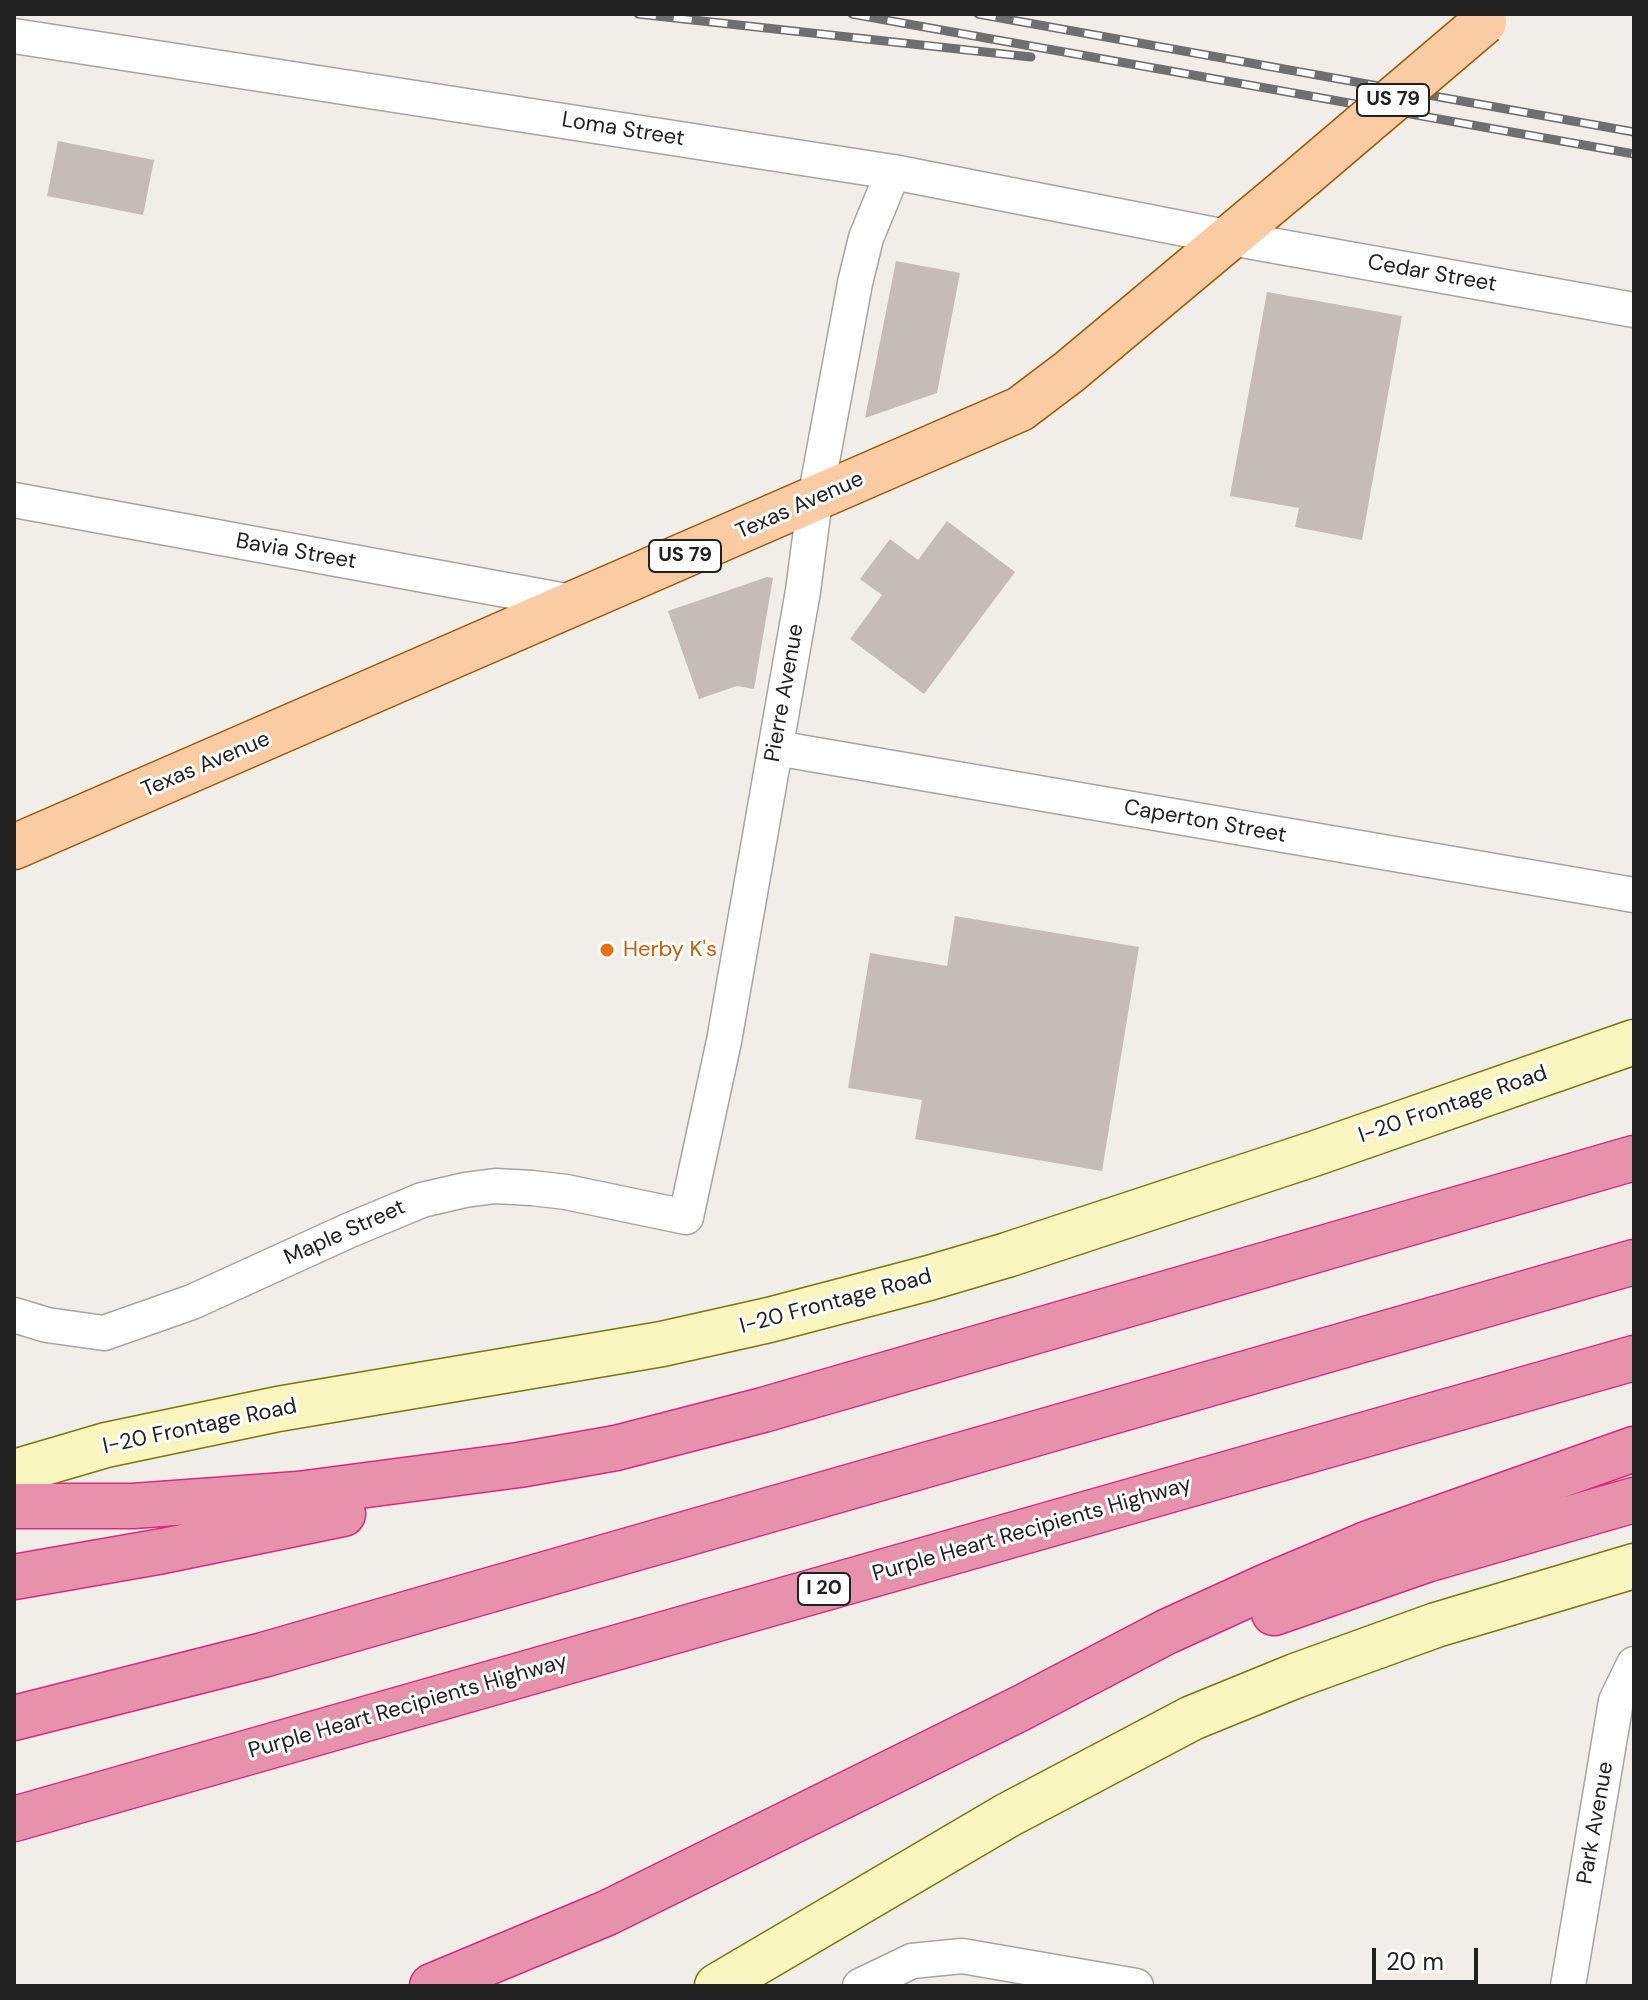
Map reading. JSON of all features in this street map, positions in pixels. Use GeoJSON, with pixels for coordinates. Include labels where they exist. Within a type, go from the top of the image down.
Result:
{"type":"FeatureCollection","features":[{"type":"Feature","properties":{"kind":"highway"},"geometry":{"type":"LineString","coordinates":[[14,1506],[133,1506],[298,1494],[519,1465],[616,1448],[763,1410],[1634,1158]]}},
{"type":"Feature","properties":{"kind":"highway"},"geometry":{"type":"LineString","coordinates":[[14,1718],[278,1651],[1634,1262]]}},
{"type":"Feature","properties":{"kind":"highway","name":"Purple Heart Recipients Highway"},"geometry":{"type":"LineString","coordinates":[[14,1819],[1634,1358]]}},
{"type":"Feature","properties":{"kind":"highway"},"geometry":{"type":"LineString","coordinates":[[432,1986],[607,1913],[1021,1708],[1166,1632],[1282,1579],[1369,1543],[1634,1449]]}},
{"type":"Feature","properties":{"kind":"highway"},"geometry":{"type":"LineString","coordinates":[[14,1577],[163,1551],[429,1496],[519,1465]]}},
{"type":"Feature","properties":{"kind":"highway"},"geometry":{"type":"LineString","coordinates":[[1021,1708],[1155,1660],[1288,1607],[1412,1565],[1634,1500]]}},
{"type":"Feature","properties":{"kind":"highway"},"geometry":{"type":"LineString","coordinates":[[492,1986],[607,1913]]}},
{"type":"Feature","properties":{"kind":"main road","name":"Texas Avenue"},"geometry":{"type":"LineString","coordinates":[[14,847],[1020,409],[1045,392],[1231,238],[1489,18]]}},
{"type":"Feature","properties":{"kind":"main road","name":"I-20 Frontage Road"},"geometry":{"type":"LineString","coordinates":[[14,1472],[106,1445],[278,1409],[662,1344],[929,1278],[1301,1158],[1634,1042]]}},
{"type":"Feature","properties":{"kind":"main road"},"geometry":{"type":"LineString","coordinates":[[14,1442],[278,1409]]}},
{"type":"Feature","properties":{"kind":"main road"},"geometry":{"type":"LineString","coordinates":[[717,1986],[1008,1815],[1192,1718],[1295,1676],[1436,1625],[1634,1566]]}},
{"type":"Feature","properties":{"kind":"street","name":"Loma Street"},"geometry":{"type":"LineString","coordinates":[[14,36],[893,172],[1231,238]]}},
{"type":"Feature","properties":{"kind":"street","name":"Pierre Avenue"},"geometry":{"type":"LineString","coordinates":[[686,1217],[724,1041],[803,591],[815,499],[860,258],[893,172]]}},
{"type":"Feature","properties":{"kind":"street","name":"Cedar Street"},"geometry":{"type":"LineString","coordinates":[[1231,238],[1634,310]]}},
{"type":"Feature","properties":{"kind":"street","name":"Bavia Street"},"geometry":{"type":"LineString","coordinates":[[14,500],[577,603]]}},
{"type":"Feature","properties":{"kind":"street","name":"Caperton Street"},"geometry":{"type":"LineString","coordinates":[[776,748],[1634,895]]}},
{"type":"Feature","properties":{"kind":"street","name":"Maple Street"},"geometry":{"type":"LineString","coordinates":[[14,1315],[47,1325],[104,1333],[192,1302],[422,1200],[465,1190],[495,1186],[566,1192],[686,1217]]}},
{"type":"Feature","properties":{"kind":"street","name":"Park Avenue"},"geometry":{"type":"LineString","coordinates":[[1568,1986],[1616,1701],[1625,1677],[1634,1664]]}},
{"type":"Feature","properties":{"kind":"street"},"geometry":{"type":"LineString","coordinates":[[860,1986],[912,1961],[962,1956],[1136,1986]]}},
{"type":"Feature","properties":{"kind":"building"},"geometry":{"type":"Polygon","coordinates":[[[58,141],[154,160],[143,215],[47,196],[58,141]]]}},
{"type":"Feature","properties":{"kind":"building"},"geometry":{"type":"Polygon","coordinates":[[[896,261],[960,273],[937,393],[865,418],[896,261]]]}},
{"type":"Feature","properties":{"kind":"building"},"geometry":{"type":"Polygon","coordinates":[[[1267,292],[1402,316],[1362,540],[1295,527],[1299,508],[1230,496],[1267,292]]]}},
{"type":"Feature","properties":{"kind":"building"},"geometry":{"type":"Polygon","coordinates":[[[947,521],[1015,572],[924,694],[850,639],[882,595],[860,579],[890,539],[918,560],[947,521]]]}},
{"type":"Feature","properties":{"kind":"building"},"geometry":{"type":"Polygon","coordinates":[[[767,577],[773,578],[754,689],[737,686],[699,699],[668,611],[767,577]]]}},
{"type":"Feature","properties":{"kind":"building"},"geometry":{"type":"Polygon","coordinates":[[[955,916],[1139,947],[1102,1171],[915,1139],[922,1100],[848,1088],[870,953],[947,966],[955,916]]]}},
{"type":"Feature","properties":{"kind":"railway"},"geometry":{"type":"LineString","coordinates":[[638,14],[1031,57]]}},
{"type":"Feature","properties":{"kind":"railway"},"geometry":{"type":"LineString","coordinates":[[852,14],[1634,154]]}},
{"type":"Feature","properties":{"kind":"railway"},"geometry":{"type":"LineString","coordinates":[[978,14],[1634,132]]}},
{"type":"Feature","properties":{"kind":"place","name":"Herby K's"},"geometry":{"type":"Point","coordinates":[607,950]}}]}
